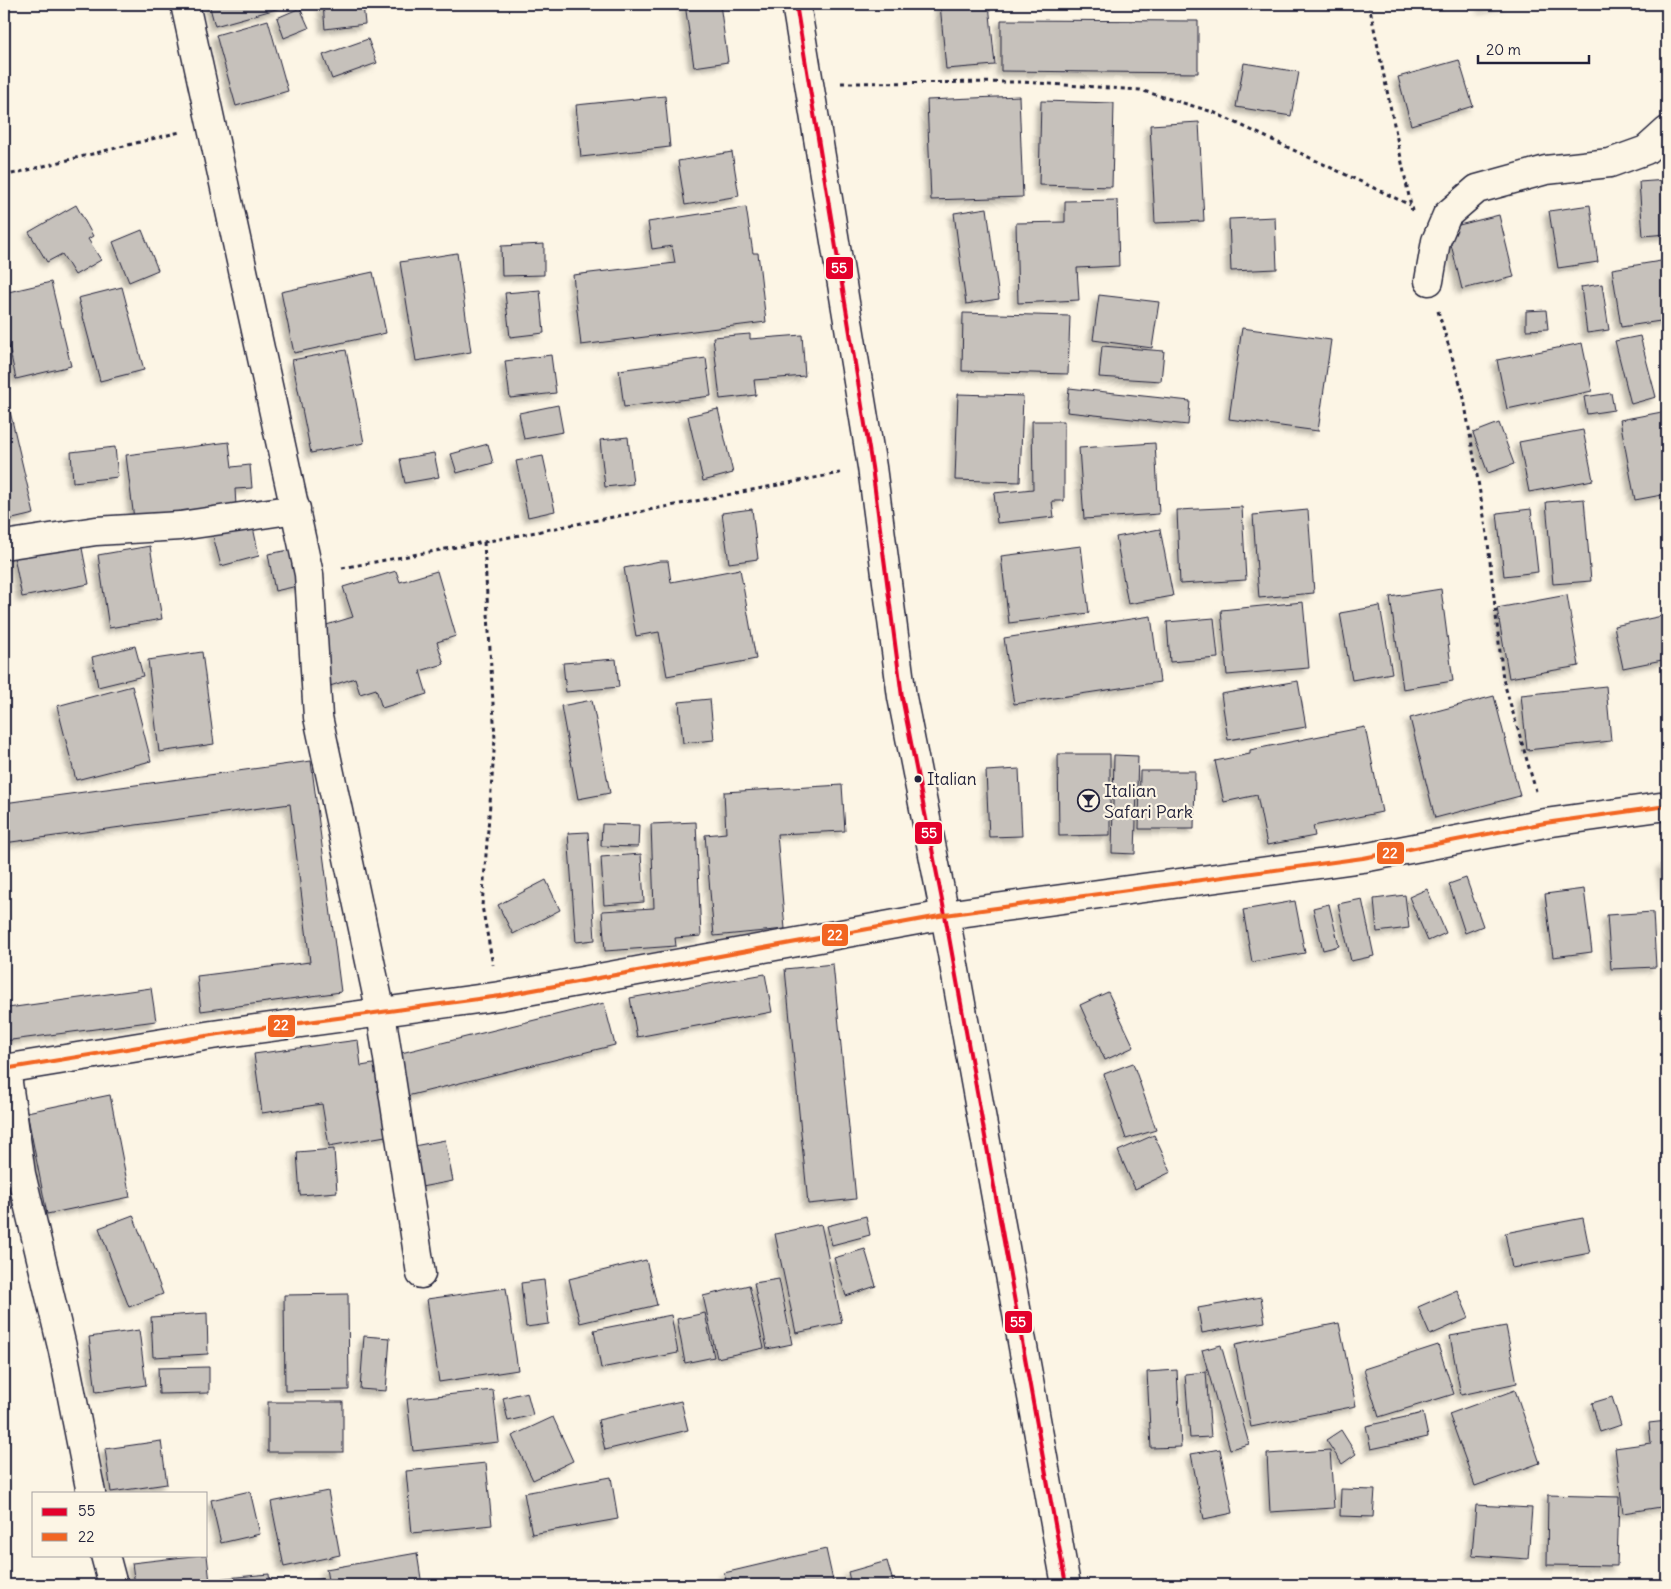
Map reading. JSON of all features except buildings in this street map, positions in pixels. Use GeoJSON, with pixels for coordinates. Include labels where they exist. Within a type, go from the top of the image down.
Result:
{"type":"FeatureCollection","features":[{"type":"Feature","properties":{"kind":"street"},"geometry":{"type":"LineString","coordinates":[[185,4],[309,574],[318,717],[380,1013],[421,1274]]}},
{"type":"Feature","properties":{"kind":"street"},"geometry":{"type":"LineString","coordinates":[[796,4],[872,467],[902,697],[945,915],[1066,1585]]}},
{"type":"Feature","properties":{"kind":"street"},"geometry":{"type":"LineString","coordinates":[[1429,281],[1436,241],[1447,215],[1477,190],[1546,170],[1610,163],[1646,150],[1667,131]]}},
{"type":"Feature","properties":{"kind":"street"},"geometry":{"type":"LineString","coordinates":[[4,545],[96,531],[180,526],[296,509]]}},
{"type":"Feature","properties":{"kind":"street"},"geometry":{"type":"LineString","coordinates":[[91,1492],[63,1351],[21,1174],[5,1069],[212,1035],[500,996],[945,915],[1363,858],[1545,823],[1667,806]]}},
{"type":"Feature","properties":{"kind":"street"},"geometry":{"type":"LineString","coordinates":[[106,1556],[113,1585]]}},
{"type":"Feature","properties":{"kind":"path"},"geometry":{"type":"LineString","coordinates":[[1369,4],[1413,214]]}},
{"type":"Feature","properties":{"kind":"path"},"geometry":{"type":"LineString","coordinates":[[808,83],[1021,82],[1140,90],[1212,112],[1410,204]]}},
{"type":"Feature","properties":{"kind":"path"},"geometry":{"type":"LineString","coordinates":[[4,176],[212,125]]}},
{"type":"Feature","properties":{"kind":"path"},"geometry":{"type":"LineString","coordinates":[[1429,281],[1463,393],[1487,534],[1503,679],[1545,823]]}},
{"type":"Feature","properties":{"kind":"path"},"geometry":{"type":"LineString","coordinates":[[309,574],[872,467]]}},
{"type":"Feature","properties":{"kind":"path"},"geometry":{"type":"LineString","coordinates":[[484,542],[495,739],[482,906],[500,996]]}},
{"type":"Feature","properties":{"kind":"transit line","name":"55"},"geometry":{"type":"LineString","coordinates":[[796,4],[872,467],[902,697],[945,915],[1066,1585]]}},
{"type":"Feature","properties":{"kind":"transit line","name":"22"},"geometry":{"type":"LineString","coordinates":[[4,1069],[212,1035],[500,996],[945,915],[1363,858],[1545,823],[1667,806]]}},
{"type":"Feature","properties":{"kind":"place","name":"Italian"},"geometry":{"type":"Point","coordinates":[918,779]}},
{"type":"Feature","properties":{"kind":"place","name":"Italian Safari Park"},"geometry":{"type":"Point","coordinates":[1088,801]}}]}
